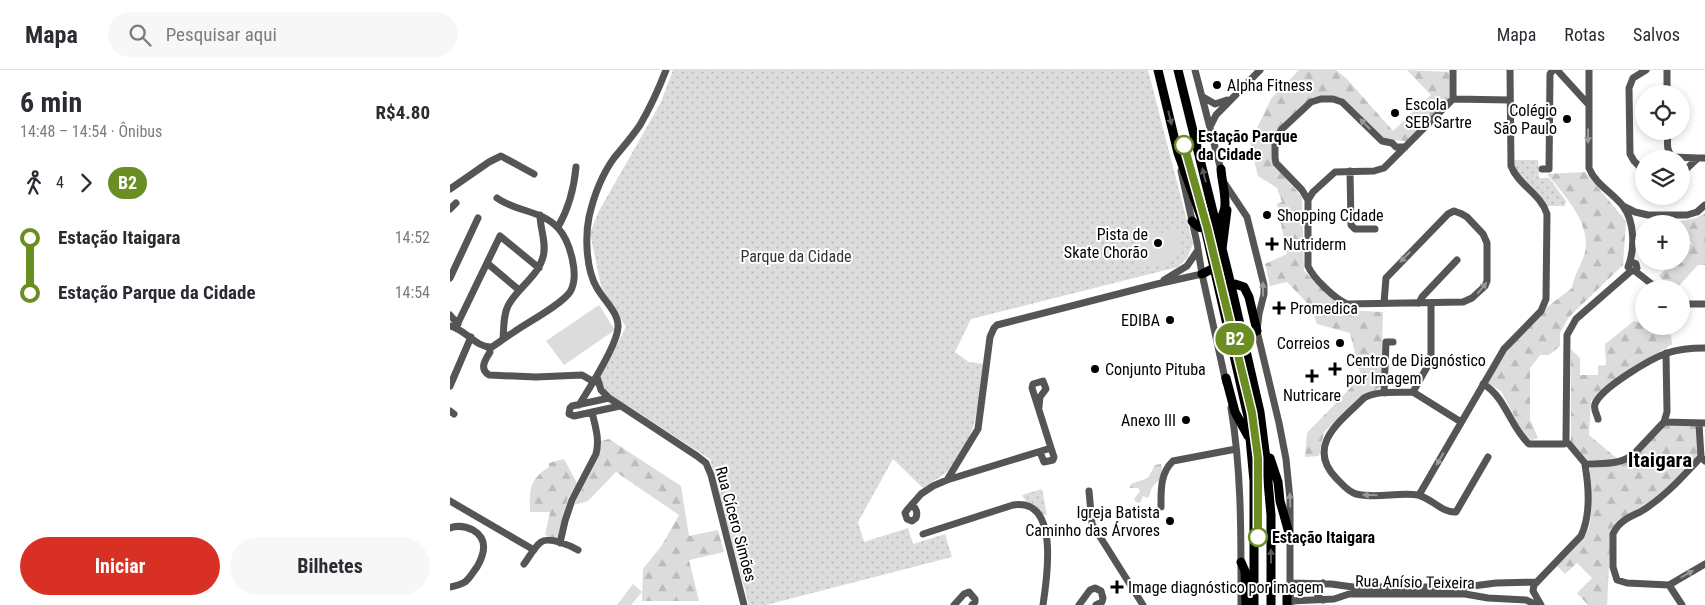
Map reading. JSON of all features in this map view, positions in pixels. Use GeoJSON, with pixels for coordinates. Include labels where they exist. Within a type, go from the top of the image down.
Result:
{"type":"FeatureCollection","features":[{"type":"Feature","properties":{"kind":"main road"},"geometry":{"type":"LineString","coordinates":[[1158,70],[1178,153],[1205,228],[1243,394],[1252,453],[1254,481],[1254,605]]}},
{"type":"Feature","properties":{"kind":"main road"},"geometry":{"type":"LineString","coordinates":[[1178,70],[1254,382],[1264,439],[1271,515],[1271,605]]}},
{"type":"Feature","properties":{"kind":"main road"},"geometry":{"type":"LineString","coordinates":[[1202,274],[1214,268],[1221,257],[1226,203],[1221,169]]}},
{"type":"Feature","properties":{"kind":"main road"},"geometry":{"type":"LineString","coordinates":[[1192,220],[1198,227],[1205,228],[1215,222],[1223,213],[1226,203]]}},
{"type":"Feature","properties":{"kind":"main road"},"geometry":{"type":"LineString","coordinates":[[1220,296],[1231,285],[1241,285],[1247,292],[1257,331]]}},
{"type":"Feature","properties":{"kind":"main road"},"geometry":{"type":"LineString","coordinates":[[1226,378],[1235,412],[1247,434],[1252,453]]}},
{"type":"Feature","properties":{"kind":"main road"},"geometry":{"type":"LineString","coordinates":[[1264,439],[1278,482],[1280,501],[1290,533]]}},
{"type":"Feature","properties":{"kind":"main road"},"geometry":{"type":"LineString","coordinates":[[1241,562],[1245,571],[1246,605]]}},
{"type":"Feature","properties":{"kind":"main road"},"geometry":{"type":"LineString","coordinates":[[1290,586],[1287,594],[1290,604]]}},
{"type":"Feature","properties":{"kind":"street"},"geometry":{"type":"LineString","coordinates":[[579,405],[617,336],[618,324],[593,280],[587,248],[590,214],[600,180],[640,124],[666,70]]}},
{"type":"Feature","properties":{"kind":"street"},"geometry":{"type":"LineString","coordinates":[[1195,70],[1226,187],[1247,217],[1264,285],[1264,294],[1257,321],[1257,331],[1286,453],[1290,499],[1290,586]]}},
{"type":"Feature","properties":{"kind":"street"},"geometry":{"type":"LineString","coordinates":[[1210,127],[1216,115],[1260,70]]}},
{"type":"Feature","properties":{"kind":"street"},"geometry":{"type":"LineString","coordinates":[[1308,200],[1313,192],[1331,174],[1339,171],[1381,170],[1397,151],[1405,147],[1453,99],[1453,70]]}},
{"type":"Feature","properties":{"kind":"street"},"geometry":{"type":"LineString","coordinates":[[1419,496],[1504,349],[1541,311],[1546,299],[1547,214],[1542,203],[1517,176],[1511,166],[1510,70]]}},
{"type":"Feature","properties":{"kind":"street"},"geometry":{"type":"LineString","coordinates":[[1542,169],[1549,169],[1550,74],[1555,70],[1569,82],[1588,104]]}},
{"type":"Feature","properties":{"kind":"street"},"geometry":{"type":"LineString","coordinates":[[1589,70],[1589,168],[1594,178],[1623,206],[1629,217],[1632,231],[1633,266],[1649,280]]}},
{"type":"Feature","properties":{"kind":"street"},"geometry":{"type":"LineString","coordinates":[[1635,162],[1630,154],[1629,88],[1633,78],[1646,70]]}},
{"type":"Feature","properties":{"kind":"street"},"geometry":{"type":"LineString","coordinates":[[1667,70],[1667,85]]}},
{"type":"Feature","properties":{"kind":"street"},"geometry":{"type":"LineString","coordinates":[[1569,82],[1580,86],[1588,85]]}},
{"type":"Feature","properties":{"kind":"street"},"geometry":{"type":"LineString","coordinates":[[1203,97],[1215,104],[1232,97]]}},
{"type":"Feature","properties":{"kind":"street"},"geometry":{"type":"LineString","coordinates":[[1384,303],[1384,282],[1388,274],[1448,214],[1458,212],[1466,217],[1486,238],[1488,255],[1487,281],[1481,290],[1468,301],[1352,304],[1341,302],[1310,270],[1308,262],[1308,200],[1302,190],[1276,163],[1275,140],[1282,129],[1311,102],[1321,98],[1333,99],[1342,102],[1382,141],[1392,143],[1397,151]]}},
{"type":"Feature","properties":{"kind":"street"},"geometry":{"type":"LineString","coordinates":[[1453,99],[1510,100]]}},
{"type":"Feature","properties":{"kind":"street"},"geometry":{"type":"LineString","coordinates":[[1178,153],[1202,274],[1226,378],[1236,449],[1241,605]]}},
{"type":"Feature","properties":{"kind":"street"},"geometry":{"type":"LineString","coordinates":[[450,188],[501,156],[534,174]]}},
{"type":"Feature","properties":{"kind":"street"},"geometry":{"type":"LineString","coordinates":[[1691,165],[1701,158]]}},
{"type":"Feature","properties":{"kind":"street"},"geometry":{"type":"LineString","coordinates":[[558,227],[570,202],[576,167]]}},
{"type":"Feature","properties":{"kind":"street"},"geometry":{"type":"LineString","coordinates":[[1350,171],[1352,228],[1375,229]]}},
{"type":"Feature","properties":{"kind":"street"},"geometry":{"type":"LineString","coordinates":[[1302,190],[1313,192]]}},
{"type":"Feature","properties":{"kind":"street"},"geometry":{"type":"LineString","coordinates":[[450,316],[455,326],[481,345],[489,347],[560,302],[571,291],[574,277],[572,257],[558,227],[540,215],[515,207],[497,198]]}},
{"type":"Feature","properties":{"kind":"street"},"geometry":{"type":"LineString","coordinates":[[450,209],[456,203]]}},
{"type":"Feature","properties":{"kind":"street"},"geometry":{"type":"LineString","coordinates":[[1623,206],[1635,212],[1648,215],[1693,214],[1705,205]]}},
{"type":"Feature","properties":{"kind":"street"},"geometry":{"type":"LineString","coordinates":[[503,339],[507,307],[519,290],[539,268],[544,251],[540,215]]}},
{"type":"Feature","properties":{"kind":"street"},"geometry":{"type":"LineString","coordinates":[[450,278],[478,218]]}},
{"type":"Feature","properties":{"kind":"street"},"geometry":{"type":"LineString","coordinates":[[1632,231],[1635,223]]}},
{"type":"Feature","properties":{"kind":"street"},"geometry":{"type":"LineString","coordinates":[[455,326],[500,236],[539,268]]}},
{"type":"Feature","properties":{"kind":"street"},"geometry":{"type":"LineString","coordinates":[[1157,284],[1187,266],[1198,250]]}},
{"type":"Feature","properties":{"kind":"street"},"geometry":{"type":"LineString","coordinates":[[1419,303],[1422,297],[1457,260]]}},
{"type":"Feature","properties":{"kind":"street"},"geometry":{"type":"LineString","coordinates":[[487,263],[519,290]]}},
{"type":"Feature","properties":{"kind":"street"},"geometry":{"type":"LineString","coordinates":[[1526,600],[1532,595],[1537,582],[1581,536],[1588,515],[1586,464],[1566,443],[1567,335],[1576,319],[1633,266]]}},
{"type":"Feature","properties":{"kind":"street"},"geometry":{"type":"LineString","coordinates":[[948,480],[979,424],[990,337],[994,328],[1008,321],[1202,274]]}},
{"type":"Feature","properties":{"kind":"street"},"geometry":{"type":"LineString","coordinates":[[1413,392],[1431,360],[1431,303]]}},
{"type":"Feature","properties":{"kind":"street"},"geometry":{"type":"LineString","coordinates":[[1690,304],[1705,304]]}},
{"type":"Feature","properties":{"kind":"street"},"geometry":{"type":"LineString","coordinates":[[450,386],[471,337]]}},
{"type":"Feature","properties":{"kind":"street"},"geometry":{"type":"LineString","coordinates":[[1384,393],[1386,342],[1393,342]]}},
{"type":"Feature","properties":{"kind":"street"},"geometry":{"type":"LineString","coordinates":[[489,347],[490,352],[483,368],[486,374],[536,377],[582,375],[595,379],[601,390],[609,398]]}},
{"type":"Feature","properties":{"kind":"street"},"geometry":{"type":"LineString","coordinates":[[1598,419],[1595,403],[1605,392],[1631,372],[1666,353],[1685,349],[1705,348]]}},
{"type":"Feature","properties":{"kind":"street"},"geometry":{"type":"LineString","coordinates":[[1586,464],[1616,463],[1627,459],[1664,422],[1667,412],[1666,353]]}},
{"type":"Feature","properties":{"kind":"street"},"geometry":{"type":"LineString","coordinates":[[1483,384],[1495,392],[1518,433],[1529,444],[1566,443]]}},
{"type":"Feature","properties":{"kind":"street"},"geometry":{"type":"LineString","coordinates":[[1461,422],[1413,392],[1375,393],[1364,398],[1331,431],[1325,441],[1325,463],[1329,471],[1346,489],[1356,494],[1419,496],[1456,512],[1488,457]]}},
{"type":"Feature","properties":{"kind":"street"},"geometry":{"type":"LineString","coordinates":[[609,398],[579,405],[570,408],[569,411],[571,416],[574,416],[620,406]]}},
{"type":"Feature","properties":{"kind":"street","name":"Rua Cícero Simões"},"geometry":{"type":"LineString","coordinates":[[609,398],[691,451],[706,463],[711,475],[744,605]]}},
{"type":"Feature","properties":{"kind":"street"},"geometry":{"type":"LineString","coordinates":[[1039,406],[1054,459],[1046,462],[1042,460],[1040,452]]}},
{"type":"Feature","properties":{"kind":"street"},"geometry":{"type":"LineString","coordinates":[[560,543],[572,500],[596,454],[598,439],[592,412]]}},
{"type":"Feature","properties":{"kind":"street"},"geometry":{"type":"LineString","coordinates":[[1664,422],[1702,423],[1703,459],[1659,500],[1622,521],[1615,529],[1613,534],[1612,567],[1614,575],[1617,580],[1627,583],[1669,585],[1705,564]]}},
{"type":"Feature","properties":{"kind":"street"},"geometry":{"type":"LineString","coordinates":[[912,504],[926,490],[948,480],[1052,448]]}},
{"type":"Feature","properties":{"kind":"street"},"geometry":{"type":"LineString","coordinates":[[1160,507],[1163,478],[1173,461],[1236,449]]}},
{"type":"Feature","properties":{"kind":"street"},"geometry":{"type":"LineString","coordinates":[[1089,491],[1092,524],[1143,605]]}},
{"type":"Feature","properties":{"kind":"street"},"geometry":{"type":"LineString","coordinates":[[450,501],[534,550]]}},
{"type":"Feature","properties":{"kind":"street"},"geometry":{"type":"LineString","coordinates":[[923,534],[1013,505],[1020,504],[1031,507],[1041,516],[1046,533],[1047,569],[1043,605]]}},
{"type":"Feature","properties":{"kind":"street"},"geometry":{"type":"LineString","coordinates":[[450,528],[462,526],[475,531],[484,542],[485,548],[480,561],[468,579],[463,583],[450,587]]}},
{"type":"Feature","properties":{"kind":"street"},"geometry":{"type":"LineString","coordinates":[[524,564],[540,542],[545,540],[566,544],[578,550]]}},
{"type":"Feature","properties":{"kind":"street","name":"Rua Anísio Teixeira"},"geometry":{"type":"LineString","coordinates":[[1290,586],[1323,583],[1362,587],[1466,587],[1496,583],[1537,582]]}},
{"type":"Feature","properties":{"kind":"street"},"geometry":{"type":"LineString","coordinates":[[1323,583],[1318,588],[1317,594],[1323,600]]}},
{"type":"Feature","properties":{"kind":"street"},"geometry":{"type":"LineString","coordinates":[[1526,583],[1531,587],[1541,605]]}},
{"type":"Feature","properties":{"kind":"street"},"geometry":{"type":"LineString","coordinates":[[1479,585],[1476,590],[1480,597]]}},
{"type":"Feature","properties":{"kind":"street"},"geometry":{"type":"LineString","coordinates":[[1669,585],[1682,605]]}},
{"type":"Feature","properties":{"kind":"street"},"geometry":{"type":"LineString","coordinates":[[1079,605],[1090,590],[1095,588],[1100,591],[1103,598],[1102,602],[1096,605]]}},
{"type":"Feature","properties":{"kind":"street"},"geometry":{"type":"LineString","coordinates":[[954,605],[964,594],[969,592],[975,599],[972,605]]}},
{"type":"Feature","properties":{"kind":"street","name":"Rua Anísio Teixeira"},"geometry":{"type":"LineString","coordinates":[[1290,604],[1334,599],[1349,594],[1465,594],[1480,597],[1526,600],[1537,605]]}},
{"type":"Feature","properties":{"kind":"green space","name":"Parque da Cidade"},"geometry":{"type":"Polygon","coordinates":[[[673,70],[1148,70],[1193,244],[1187,258],[1178,267],[971,319],[955,352],[969,362],[984,364],[976,417],[962,454],[948,471],[923,488],[893,459],[858,522],[864,542],[908,528],[913,544],[945,534],[952,557],[766,605],[749,605],[710,459],[595,385],[626,327],[601,286],[590,233],[599,211],[661,102],[673,70]]]}},
{"type":"Feature","properties":{"kind":"green space"},"geometry":{"type":"Polygon","coordinates":[[[1299,70],[1336,70],[1346,78],[1393,131],[1431,95],[1407,70],[1449,72],[1449,100],[1409,141],[1386,140],[1380,137],[1340,97],[1313,97],[1275,133],[1271,157],[1274,165],[1302,197],[1304,271],[1343,310],[1383,312],[1381,387],[1363,396],[1324,432],[1319,456],[1305,457],[1307,433],[1361,377],[1350,333],[1317,324],[1310,306],[1287,282],[1270,286],[1265,264],[1287,254],[1277,204],[1282,202],[1277,188],[1258,176],[1250,143],[1271,99],[1299,70]]]}},
{"type":"Feature","properties":{"kind":"green space"},"geometry":{"type":"Polygon","coordinates":[[[1513,160],[1538,160],[1539,178],[1549,178],[1566,201],[1565,206],[1547,206],[1515,170],[1513,160]]]}},
{"type":"Feature","properties":{"kind":"green space"},"geometry":{"type":"Polygon","coordinates":[[[1585,172],[1626,221],[1623,265],[1569,317],[1560,333],[1560,346],[1549,355],[1540,355],[1530,368],[1530,419],[1538,438],[1532,440],[1525,437],[1501,391],[1487,383],[1510,347],[1546,308],[1572,288],[1585,252],[1584,230],[1575,210],[1547,174],[1585,172]]]}},
{"type":"Feature","properties":{"kind":"green space"},"geometry":{"type":"Polygon","coordinates":[[[1705,213],[1705,265],[1698,265],[1684,280],[1663,280],[1659,276],[1665,270],[1690,270],[1690,245],[1692,243],[1690,242],[1690,219],[1705,213]]]}},
{"type":"Feature","properties":{"kind":"green space","name":"Pista de Skate Chorão"},"geometry":{"type":"Polygon","coordinates":[[[1176,227],[1182,253],[1161,264],[1134,268],[1137,234],[1157,229],[1161,233],[1176,227]]]}},
{"type":"Feature","properties":{"kind":"green space"},"geometry":{"type":"Polygon","coordinates":[[[599,305],[615,330],[564,365],[546,341],[599,305]]]}},
{"type":"Feature","properties":{"kind":"green space"},"geometry":{"type":"Polygon","coordinates":[[[1634,321],[1635,335],[1671,335],[1672,344],[1624,374],[1591,401],[1589,435],[1620,461],[1587,460],[1571,441],[1571,349],[1580,358],[1580,375],[1598,375],[1598,366],[1606,365],[1605,344],[1634,321]]]}},
{"type":"Feature","properties":{"kind":"green space"},"geometry":{"type":"Polygon","coordinates":[[[1696,423],[1701,456],[1654,499],[1617,521],[1611,529],[1607,605],[1588,605],[1577,593],[1592,578],[1577,563],[1565,574],[1557,566],[1580,543],[1589,527],[1591,511],[1590,468],[1620,465],[1637,456],[1665,424],[1696,423]]]}},
{"type":"Feature","properties":{"kind":"green space"},"geometry":{"type":"Polygon","coordinates":[[[609,439],[681,486],[689,536],[718,530],[724,552],[689,560],[699,601],[642,601],[643,569],[662,545],[679,515],[616,472],[588,501],[574,505],[600,454],[601,441],[609,439]]]}},
{"type":"Feature","properties":{"kind":"green space"},"geometry":{"type":"Polygon","coordinates":[[[564,459],[577,483],[568,498],[557,539],[545,535],[550,512],[530,512],[530,491],[534,481],[549,467],[549,463],[564,459]]]}},
{"type":"Feature","properties":{"kind":"green space"},"geometry":{"type":"Polygon","coordinates":[[[1161,464],[1161,477],[1152,487],[1148,498],[1143,496],[1140,503],[1136,502],[1134,499],[1140,491],[1138,488],[1130,488],[1131,484],[1148,478],[1155,465],[1161,464]]]}},
{"type":"Feature","properties":{"kind":"green space"},"geometry":{"type":"Polygon","coordinates":[[[1042,489],[1047,515],[1043,515],[1026,501],[1022,495],[1042,489]]]}},
{"type":"Feature","properties":{"kind":"green space"},"geometry":{"type":"Polygon","coordinates":[[[633,584],[642,592],[631,605],[617,605],[633,584]]]}},
{"type":"Feature","properties":{"kind":"bus line","name":"B2"},"geometry":{"type":"LineString","coordinates":[[1184,145],[1234,333],[1252,413],[1258,458],[1258,537]]}},
{"type":"Feature","properties":{"kind":"place","name":"Alpha Fitness"},"geometry":{"type":"Point","coordinates":[1217,85]}},
{"type":"Feature","properties":{"kind":"place","name":"Escola SEB Sartre"},"geometry":{"type":"Point","coordinates":[1395,113]}},
{"type":"Feature","properties":{"kind":"place","name":"Colégio São Paulo"},"geometry":{"type":"Point","coordinates":[1567,119]}},
{"type":"Feature","properties":{"kind":"place","name":"Estação Parque da Cidade"},"geometry":{"type":"Point","coordinates":[1184,145]}},
{"type":"Feature","properties":{"kind":"place","name":"Shopping Cidade"},"geometry":{"type":"Point","coordinates":[1267,215]}},
{"type":"Feature","properties":{"kind":"place","name":"Pista de Skate Chorão"},"geometry":{"type":"Point","coordinates":[1158,243]}},
{"type":"Feature","properties":{"kind":"place","name":"Nutriderm"},"geometry":{"type":"Point","coordinates":[1272,244]}},
{"type":"Feature","properties":{"kind":"place","name":"Promedica"},"geometry":{"type":"Point","coordinates":[1279,308]}},
{"type":"Feature","properties":{"kind":"place","name":"EDIBA"},"geometry":{"type":"Point","coordinates":[1170,320]}},
{"type":"Feature","properties":{"kind":"place","name":"Correios"},"geometry":{"type":"Point","coordinates":[1340,343]}},
{"type":"Feature","properties":{"kind":"place","name":"Conjunto Pituba"},"geometry":{"type":"Point","coordinates":[1095,369]}},
{"type":"Feature","properties":{"kind":"place","name":"Centro de Diagnóstico por Imagem"},"geometry":{"type":"Point","coordinates":[1335,369]}},
{"type":"Feature","properties":{"kind":"place","name":"Nutricare"},"geometry":{"type":"Point","coordinates":[1312,376]}},
{"type":"Feature","properties":{"kind":"place","name":"Anexo III"},"geometry":{"type":"Point","coordinates":[1186,420]}},
{"type":"Feature","properties":{"kind":"place","name":"Igreja Batista Caminho das Árvores"},"geometry":{"type":"Point","coordinates":[1170,521]}},
{"type":"Feature","properties":{"kind":"place","name":"Estação Itaigara"},"geometry":{"type":"Point","coordinates":[1258,537]}},
{"type":"Feature","properties":{"kind":"place","name":"Image diagnóstico por imagem"},"geometry":{"type":"Point","coordinates":[1117,587]}},
{"type":"Feature","properties":{"kind":"district","name":"Itaigara"},"geometry":{"type":"Point","coordinates":[1660,460]}}]}
